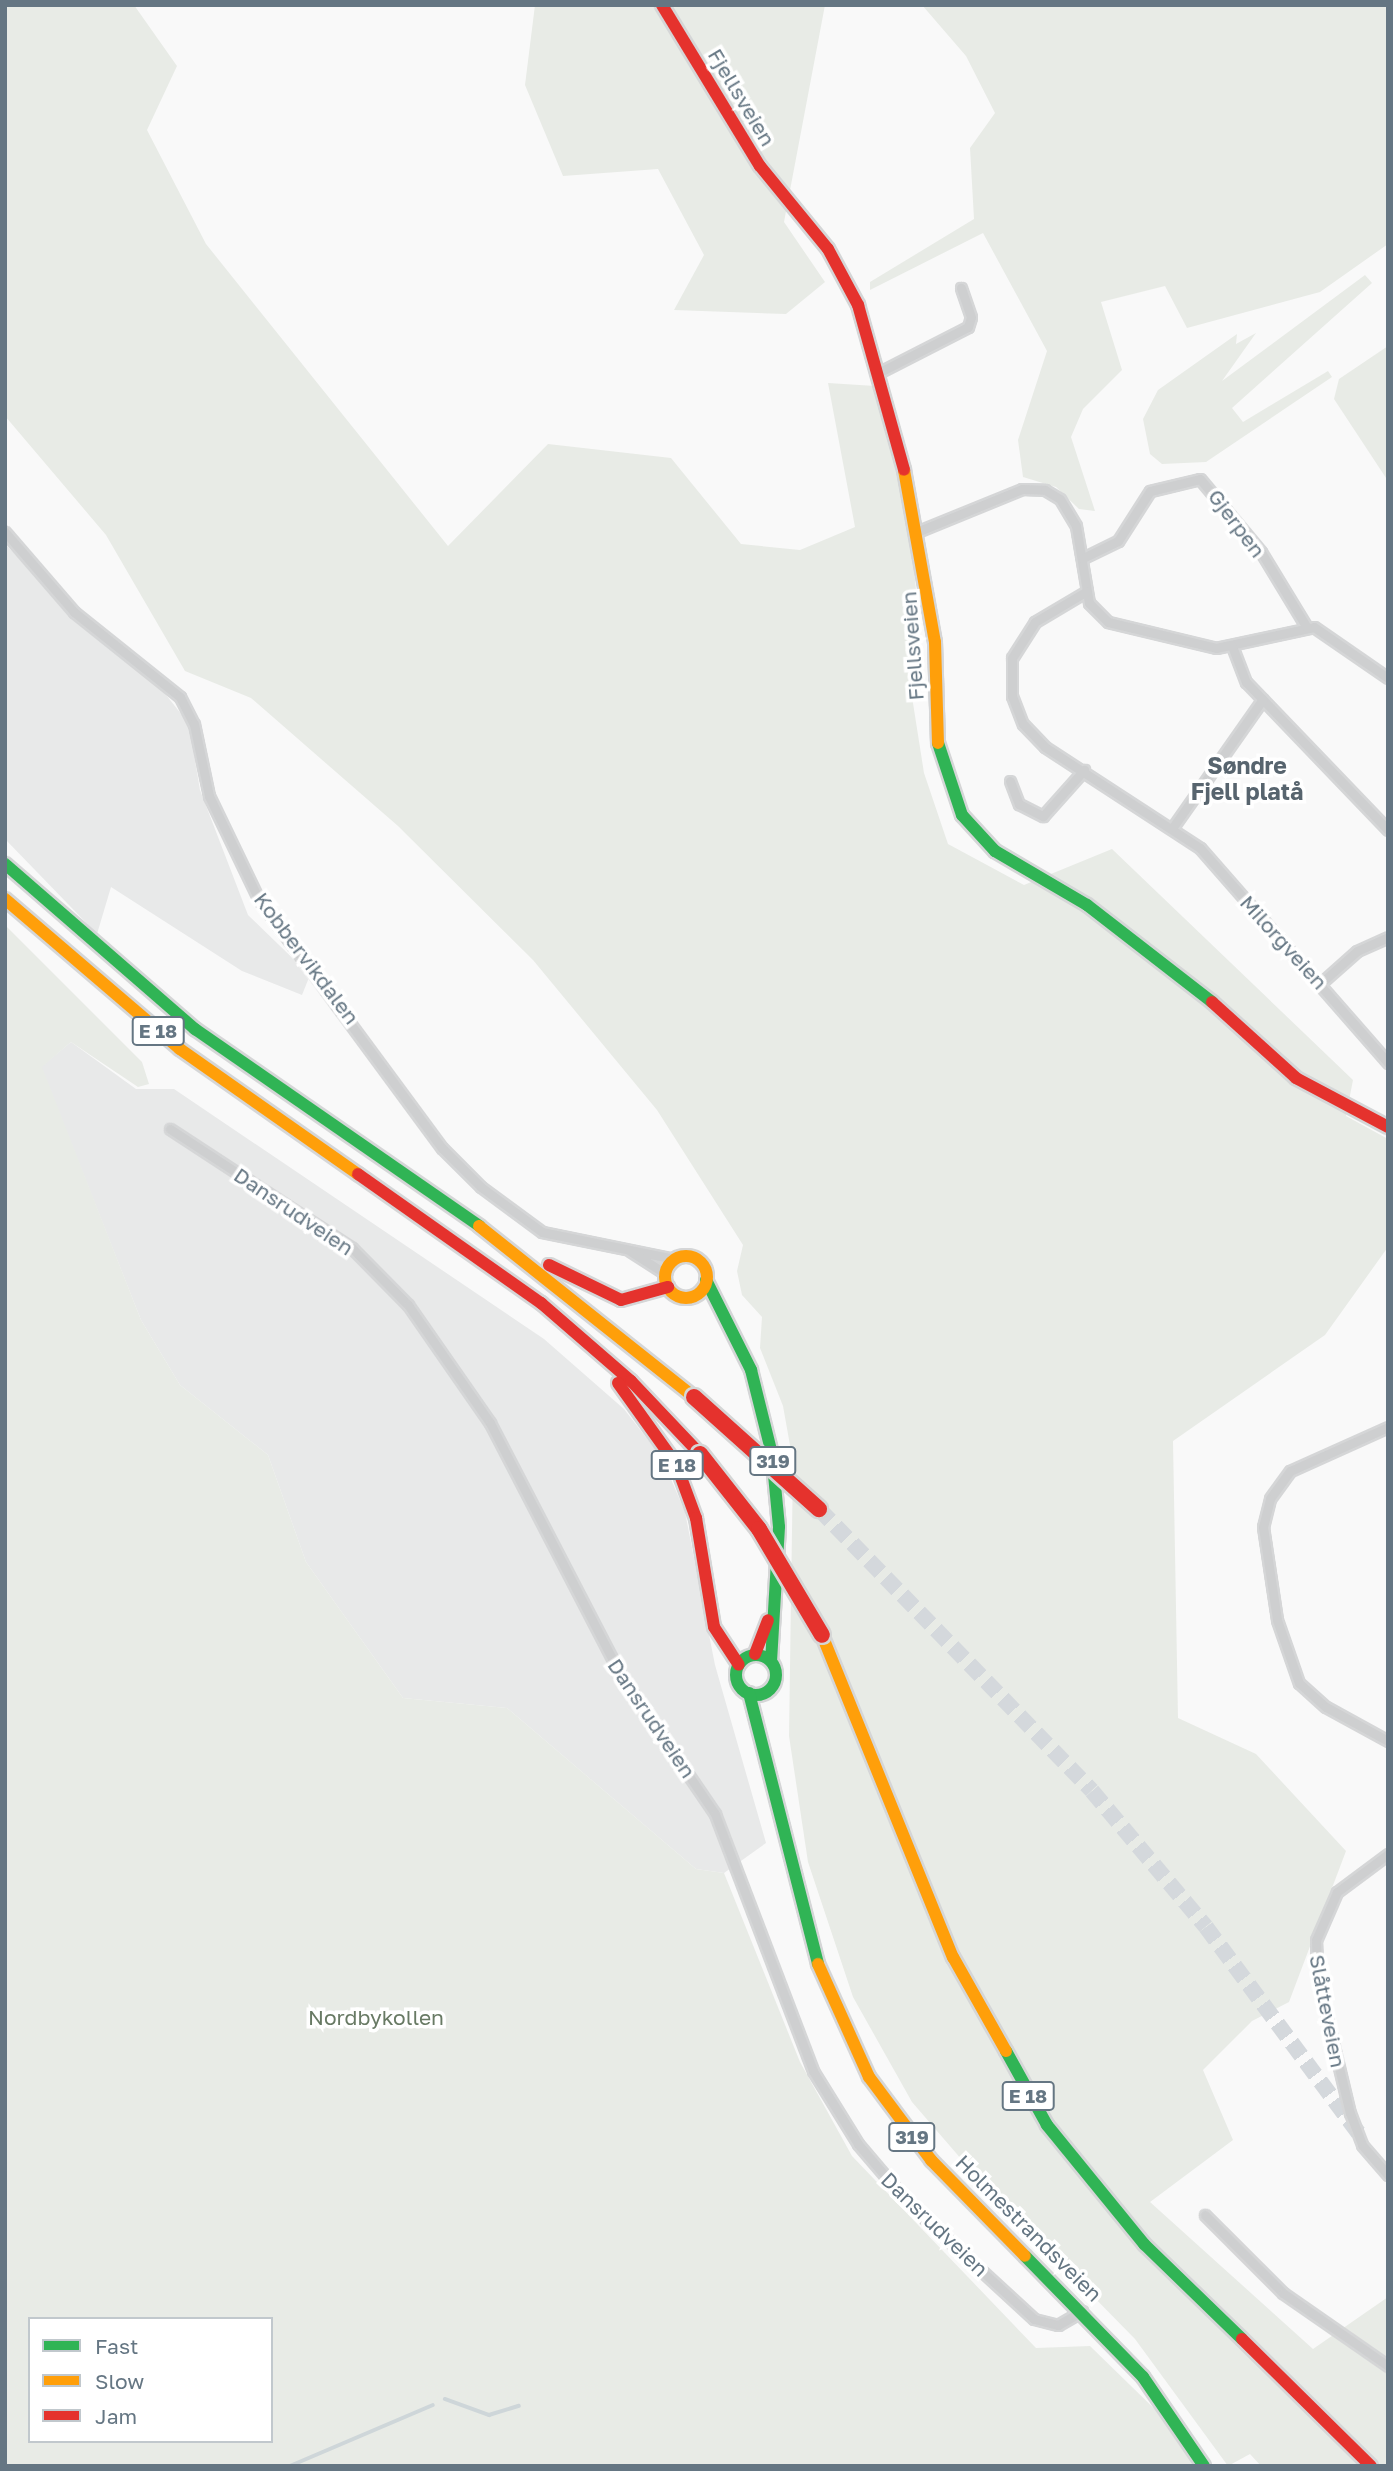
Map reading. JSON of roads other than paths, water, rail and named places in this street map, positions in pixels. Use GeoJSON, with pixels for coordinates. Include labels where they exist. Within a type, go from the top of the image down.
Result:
{"type":"FeatureCollection","features":[{"type":"Feature","properties":{"kind":"main road","name":"Fjellsveien"},"geometry":{"type":"LineString","coordinates":[[662,5],[760,166],[841,268],[878,373],[919,531],[935,642],[938,742],[952,797],[972,829],[995,851],[1157,956],[1296,1078],[1388,1128]]}},
{"type":"Feature","properties":{"kind":"main road","name":"E 18"},"geometry":{"type":"LineString","coordinates":[[5,864],[195,1028],[441,1196],[598,1294],[633,1300],[667,1280]]}},
{"type":"Feature","properties":{"kind":"main road","name":"E 18"},"geometry":{"type":"LineString","coordinates":[[5,899],[180,1049],[541,1303],[631,1381],[701,1454],[767,1541],[822,1635],[953,1957],[1040,2114],[1144,2244],[1371,2466]]}},
{"type":"Feature","properties":{"kind":"main road","name":"E 18"},"geometry":{"type":"LineString","coordinates":[[441,1196],[694,1397],[820,1509]]}},
{"type":"Feature","properties":{"kind":"main road"},"geometry":{"type":"LineString","coordinates":[[675,1259],[667,1280],[679,1296],[693,1296],[723,1315]]}},
{"type":"Feature","properties":{"kind":"main road","name":"319"},"geometry":{"type":"LineString","coordinates":[[675,1259],[697,1260],[751,1370],[772,1454],[779,1527],[763,1657],[776,1678],[757,1693],[737,1681],[738,1665]]}},
{"type":"Feature","properties":{"kind":"main road"},"geometry":{"type":"LineString","coordinates":[[693,1296],[706,1280]]}},
{"type":"Feature","properties":{"kind":"main road","name":"E 18"},"geometry":{"type":"LineString","coordinates":[[541,1303],[630,1396],[676,1464],[696,1518],[715,1627],[738,1665]]}},
{"type":"Feature","properties":{"kind":"main road"},"geometry":{"type":"LineString","coordinates":[[738,1665],[763,1657]]}},
{"type":"Feature","properties":{"kind":"main road","name":"Holmestrandsveien"},"geometry":{"type":"LineString","coordinates":[[757,1693],[760,1729],[791,1882],[829,1997],[856,2055],[931,2160],[1082,2311],[1158,2396],[1204,2466]]}},
{"type":"Feature","properties":{"kind":"street"},"geometry":{"type":"LineString","coordinates":[[878,373],[968,327],[971,317],[961,288]]}},
{"type":"Feature","properties":{"kind":"street","name":"Gjerpen"},"geometry":{"type":"LineString","coordinates":[[1083,558],[1118,541],[1142,496],[1199,480],[1261,552],[1306,626]]}},
{"type":"Feature","properties":{"kind":"street"},"geometry":{"type":"LineString","coordinates":[[919,531],[1035,488],[1054,494],[1069,511],[1083,558],[1087,592],[1094,610],[1117,626],[1203,647],[1232,646],[1306,626],[1329,633],[1388,678]]}},
{"type":"Feature","properties":{"kind":"street","name":"Kobbervikdalen"},"geometry":{"type":"LineString","coordinates":[[5,532],[74,612],[180,697],[194,724],[209,796],[259,900],[442,1148],[481,1188],[542,1232],[675,1259]]}},
{"type":"Feature","properties":{"kind":"street","name":"Milorgveien"},"geometry":{"type":"LineString","coordinates":[[1087,592],[1035,622],[1010,670],[1023,724],[1084,770],[1173,827],[1200,848],[1321,983],[1388,1063]]}},
{"type":"Feature","properties":{"kind":"street"},"geometry":{"type":"LineString","coordinates":[[1232,646],[1246,682],[1388,830]]}},
{"type":"Feature","properties":{"kind":"street"},"geometry":{"type":"LineString","coordinates":[[1173,827],[1263,699]]}},
{"type":"Feature","properties":{"kind":"street"},"geometry":{"type":"LineString","coordinates":[[1010,781],[1019,804],[1043,816],[1084,770]]}},
{"type":"Feature","properties":{"kind":"street"},"geometry":{"type":"LineString","coordinates":[[1321,983],[1357,951],[1388,937]]}},
{"type":"Feature","properties":{"kind":"street","name":"Dansrudveien"},"geometry":{"type":"LineString","coordinates":[[170,1129],[352,1248],[416,1315],[490,1423],[621,1676],[715,1814],[813,2071],[858,2144],[909,2204],[1034,2319],[1058,2325],[1082,2311]]}},
{"type":"Feature","properties":{"kind":"street","name":"Kobbervikdalen"},"geometry":{"type":"LineString","coordinates":[[629,1250],[667,1280]]}},
{"type":"Feature","properties":{"kind":"street"},"geometry":{"type":"LineString","coordinates":[[1388,1427],[1290,1472],[1270,1499],[1263,1527],[1277,1620],[1299,1683],[1326,1707],[1388,1741]]}},
{"type":"Feature","properties":{"kind":"street","name":"Slåtteveien"},"geometry":{"type":"LineString","coordinates":[[1388,1854],[1337,1892],[1315,1940],[1317,1975],[1350,2113],[1362,2145],[1388,2175]]}},
{"type":"Feature","properties":{"kind":"street"},"geometry":{"type":"LineString","coordinates":[[1205,2215],[1283,2293],[1388,2366]]}},
{"type":"Feature","properties":{"kind":"waterway"},"geometry":{"type":"LineString","coordinates":[[445,2399],[489,2415],[519,2406]]}},
{"type":"Feature","properties":{"kind":"waterway"},"geometry":{"type":"LineString","coordinates":[[290,2466],[433,2405]]}},
{"type":"Feature","properties":{"kind":"tunnel"},"geometry":{"type":"LineString","coordinates":[[819,1509],[1092,1791],[1206,1927],[1359,2134]]}},
{"type":"Feature","properties":{"kind":"district","name":"Søndre Fjell platå"},"geometry":{"type":"Point","coordinates":[1247,778]}},
{"type":"Feature","properties":{"kind":"park label","name":"Nordbykollen"},"geometry":{"type":"Point","coordinates":[376,2017]}}]}
